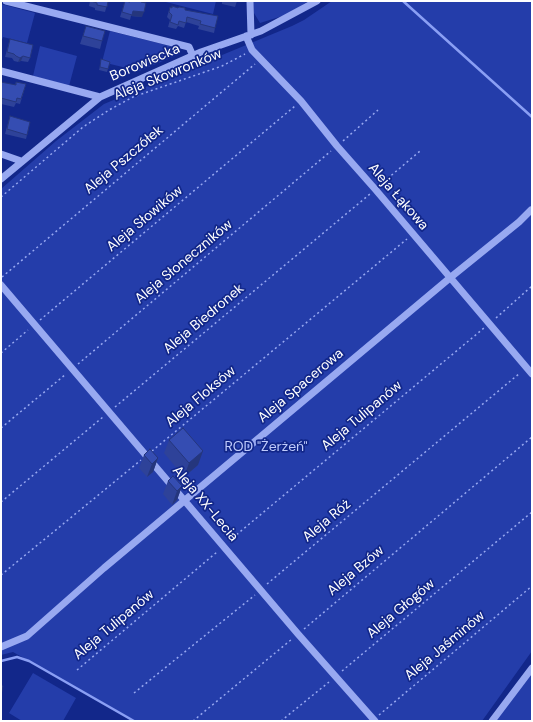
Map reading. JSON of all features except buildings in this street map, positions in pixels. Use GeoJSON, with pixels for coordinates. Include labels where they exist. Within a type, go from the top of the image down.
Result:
{"type":"FeatureCollection","features":[{"type":"Feature","properties":{"kind":"street"},"geometry":{"type":"LineString","coordinates":[[6,1],[189,47],[193,56]]}},
{"type":"Feature","properties":{"kind":"street"},"geometry":{"type":"LineString","coordinates":[[249,36],[250,1]]}},
{"type":"Feature","properties":{"kind":"street","name":"Borowiecka"},"geometry":{"type":"LineString","coordinates":[[1,179],[100,97],[193,56],[261,31],[318,1]]}},
{"type":"Feature","properties":{"kind":"street","name":"Aleja Łąkowa"},"geometry":{"type":"LineString","coordinates":[[249,36],[252,50],[301,101],[337,146],[451,277],[532,374]]}},
{"type":"Feature","properties":{"kind":"street"},"geometry":{"type":"LineString","coordinates":[[1,71],[100,97]]}},
{"type":"Feature","properties":{"kind":"street"},"geometry":{"type":"LineString","coordinates":[[1,154],[21,161]]}},
{"type":"Feature","properties":{"kind":"street","name":"Aleja Spacerowa"},"geometry":{"type":"LineString","coordinates":[[1,647],[27,636],[104,568],[451,277],[519,222],[531,210]]}},
{"type":"Feature","properties":{"kind":"street","name":"Aleja XX-Lecia"},"geometry":{"type":"LineString","coordinates":[[1,285],[298,634],[374,720]]}},
{"type":"Feature","properties":{"kind":"street"},"geometry":{"type":"LineString","coordinates":[[492,721],[532,668]]}},
{"type":"Feature","properties":{"kind":"path","name":"Aleja Skowronków"},"geometry":{"type":"LineString","coordinates":[[1,197],[83,127],[109,110],[133,98],[222,66],[252,50]]}},
{"type":"Feature","properties":{"kind":"path","name":"Aleja Pszczółek"},"geometry":{"type":"LineString","coordinates":[[1,278],[261,59]]}},
{"type":"Feature","properties":{"kind":"path","name":"Aleja Słowików"},"geometry":{"type":"LineString","coordinates":[[1,353],[301,101]]}},
{"type":"Feature","properties":{"kind":"path","name":"Aleja Słoneczników"},"geometry":{"type":"LineString","coordinates":[[1,428],[378,110]]}},
{"type":"Feature","properties":{"kind":"path","name":"Aleja Biedronek"},"geometry":{"type":"LineString","coordinates":[[1,502],[420,151]]}},
{"type":"Feature","properties":{"kind":"path","name":"Aleja Floksów"},"geometry":{"type":"LineString","coordinates":[[1,575],[413,234]]}},
{"type":"Feature","properties":{"kind":"path","name":"Aleja Tulipanów"},"geometry":{"type":"LineString","coordinates":[[77,670],[532,286]]}},
{"type":"Feature","properties":{"kind":"path","name":"Aleja Róż"},"geometry":{"type":"LineString","coordinates":[[134,693],[261,590],[526,368]]}},
{"type":"Feature","properties":{"kind":"path","name":"Aleja Bzów"},"geometry":{"type":"LineString","coordinates":[[193,721],[532,437]]}},
{"type":"Feature","properties":{"kind":"path","name":"Aleja Głogów"},"geometry":{"type":"LineString","coordinates":[[281,721],[532,512]]}},
{"type":"Feature","properties":{"kind":"path","name":"Aleja Jaśminów"},"geometry":{"type":"LineString","coordinates":[[374,720],[532,586]]}},
{"type":"Feature","properties":{"kind":"green space"},"geometry":{"type":"Polygon","coordinates":[[[162,1],[216,1],[213,14],[162,1]]]}},
{"type":"Feature","properties":{"kind":"green space"},"geometry":{"type":"Polygon","coordinates":[[[253,1],[308,1],[289,14],[260,23],[254,13],[253,1]]]}},
{"type":"Feature","properties":{"kind":"green space","name":"ROD \"Żerżeń\""},"geometry":{"type":"Polygon","coordinates":[[[332,1],[532,1],[532,651],[482,721],[136,721],[13,652],[1,655],[1,189],[56,141],[104,104],[292,26],[304,20],[332,1]]]}},
{"type":"Feature","properties":{"kind":"green space"},"geometry":{"type":"Polygon","coordinates":[[[1,4],[35,13],[27,43],[3,37],[1,42],[1,4]]]}},
{"type":"Feature","properties":{"kind":"green space"},"geometry":{"type":"Polygon","coordinates":[[[110,31],[178,48],[180,54],[139,71],[102,62],[110,31]]]}},
{"type":"Feature","properties":{"kind":"green space"},"geometry":{"type":"Polygon","coordinates":[[[40,46],[77,56],[69,86],[33,76],[40,46]]]}},
{"type":"Feature","properties":{"kind":"green space"},"geometry":{"type":"Polygon","coordinates":[[[532,671],[532,721],[494,721],[532,671]]]}},
{"type":"Feature","properties":{"kind":"green space"},"geometry":{"type":"Polygon","coordinates":[[[33,673],[76,698],[63,721],[22,721],[9,713],[33,673]]]}},
{"type":"Feature","properties":{"kind":"waterway"},"geometry":{"type":"LineString","coordinates":[[403,1],[532,117]]}},
{"type":"Feature","properties":{"kind":"waterway"},"geometry":{"type":"LineString","coordinates":[[1,661],[17,657],[29,661],[134,721]]}}]}
